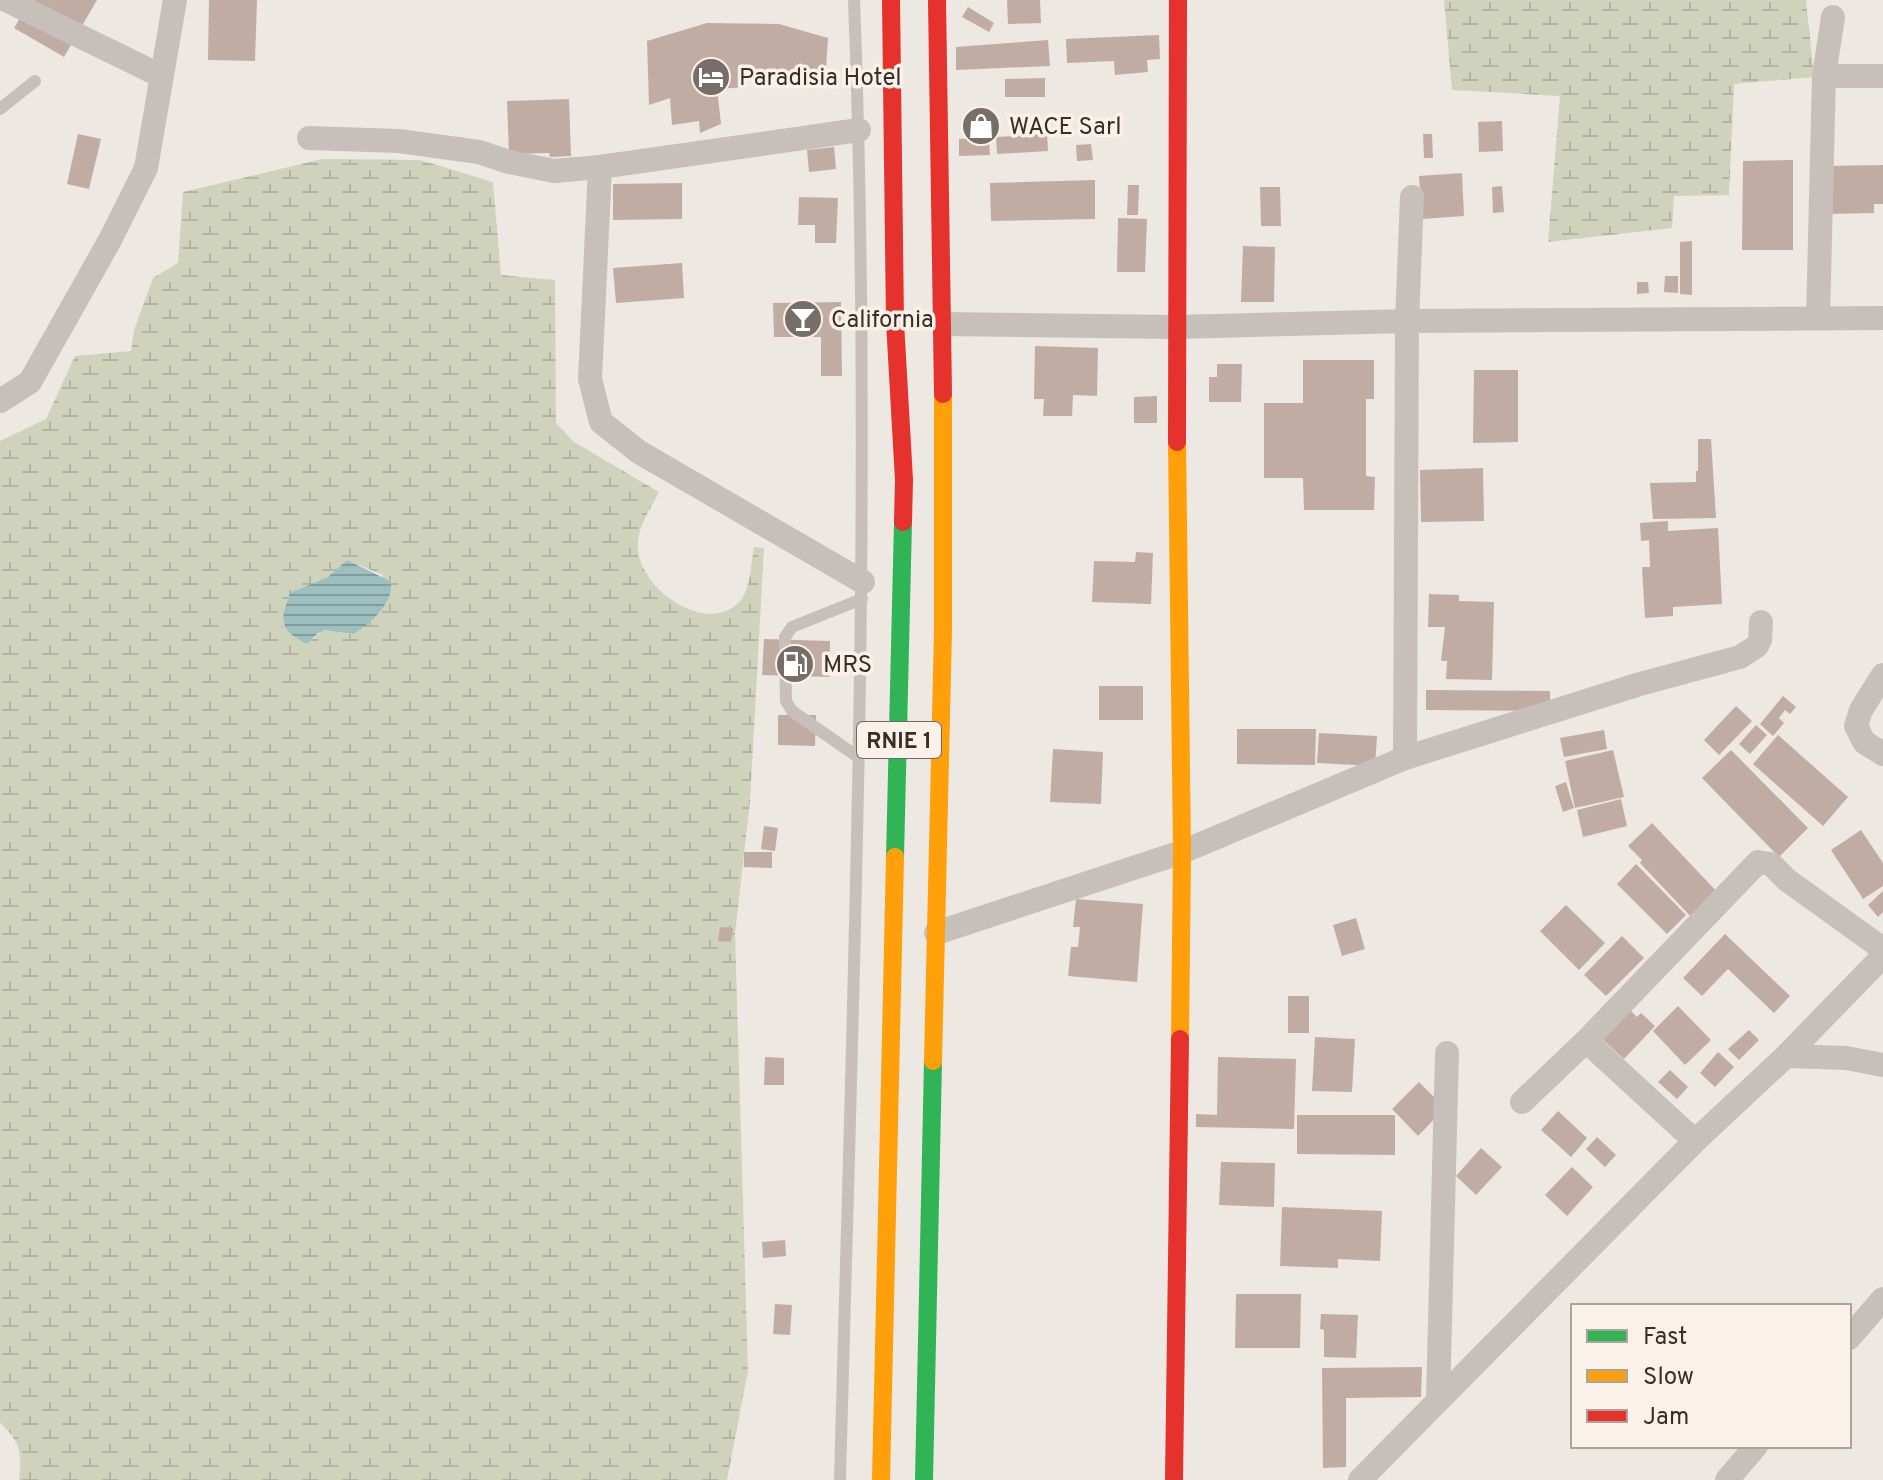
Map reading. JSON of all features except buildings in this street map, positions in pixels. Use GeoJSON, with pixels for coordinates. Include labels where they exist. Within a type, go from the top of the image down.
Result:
{"type":"FeatureCollection","features":[{"type":"Feature","properties":{"kind":"main road","name":"RNIE 1"},"geometry":{"type":"LineString","coordinates":[[881,1480],[904,480],[895,322],[891,0]]}},
{"type":"Feature","properties":{"kind":"main road","name":"RNIE 1"},"geometry":{"type":"LineString","coordinates":[[924,1480],[943,630],[943,324],[937,0]]}},
{"type":"Feature","properties":{"kind":"main road"},"geometry":{"type":"LineString","coordinates":[[1174,1480],[1182,852],[1176,327],[1178,0]]}},
{"type":"Feature","properties":{"kind":"street"},"geometry":{"type":"LineString","coordinates":[[0,401],[30,382],[110,240],[146,168],[175,0]]}},
{"type":"Feature","properties":{"kind":"street"},"geometry":{"type":"LineString","coordinates":[[5,6],[161,76]]}},
{"type":"Feature","properties":{"kind":"street"},"geometry":{"type":"LineString","coordinates":[[1818,318],[1824,76],[1833,17]]}},
{"type":"Feature","properties":{"kind":"street"},"geometry":{"type":"LineString","coordinates":[[1824,76],[1883,76]]}},
{"type":"Feature","properties":{"kind":"street"},"geometry":{"type":"LineString","coordinates":[[309,138],[353,138],[439,146],[479,152],[554,171],[859,130]]}},
{"type":"Feature","properties":{"kind":"street"},"geometry":{"type":"LineString","coordinates":[[600,167],[590,379],[601,422],[639,452],[862,590]]}},
{"type":"Feature","properties":{"kind":"street"},"geometry":{"type":"LineString","coordinates":[[1405,758],[1407,321],[1412,197]]}},
{"type":"Feature","properties":{"kind":"street"},"geometry":{"type":"LineString","coordinates":[[943,324],[1176,327],[1407,321],[1883,318]]}},
{"type":"Feature","properties":{"kind":"street"},"geometry":{"type":"LineString","coordinates":[[936,933],[1182,852],[1405,758],[1640,684],[1740,657],[1757,646],[1761,622]]}},
{"type":"Feature","properties":{"kind":"street"},"geometry":{"type":"LineString","coordinates":[[1883,675],[1861,710],[1856,726],[1864,742],[1883,754]]}},
{"type":"Feature","properties":{"kind":"street"},"geometry":{"type":"LineString","coordinates":[[1522,1102],[1586,1041],[1758,862],[1771,864],[1787,880],[1883,949]]}},
{"type":"Feature","properties":{"kind":"street"},"geometry":{"type":"LineString","coordinates":[[1360,1480],[1883,956]]}},
{"type":"Feature","properties":{"kind":"street"},"geometry":{"type":"LineString","coordinates":[[1586,1041],[1695,1141]]}},
{"type":"Feature","properties":{"kind":"street"},"geometry":{"type":"LineString","coordinates":[[1438,1399],[1447,1053]]}},
{"type":"Feature","properties":{"kind":"street"},"geometry":{"type":"LineString","coordinates":[[1786,1056],[1846,1058],[1883,1065]]}},
{"type":"Feature","properties":{"kind":"street"},"geometry":{"type":"LineString","coordinates":[[1851,1336],[1883,1299]]}},
{"type":"Feature","properties":{"kind":"street"},"geometry":{"type":"LineString","coordinates":[[1732,1478],[1754,1448]]}},
{"type":"Feature","properties":{"kind":"lane"},"geometry":{"type":"LineString","coordinates":[[840,1480],[862,590],[859,130],[854,0]]}},
{"type":"Feature","properties":{"kind":"lane"},"geometry":{"type":"LineString","coordinates":[[0,109],[35,81]]}},
{"type":"Feature","properties":{"kind":"lane"},"geometry":{"type":"LineString","coordinates":[[858,757],[792,711],[786,701],[785,637],[792,627],[862,590]]}},
{"type":"Feature","properties":{"kind":"green space"},"geometry":{"type":"Polygon","coordinates":[[[1444,0],[1806,0],[1814,77],[1734,84],[1729,195],[1674,196],[1672,228],[1548,242],[1560,96],[1452,90],[1444,0]]]}},
{"type":"Feature","properties":{"kind":"green space"},"geometry":{"type":"Polygon","coordinates":[[[322,159],[420,160],[493,182],[501,275],[555,280],[556,423],[574,442],[659,492],[644,520],[638,542],[642,565],[651,580],[678,604],[694,611],[711,614],[727,611],[744,596],[754,547],[764,548],[750,801],[735,934],[748,1371],[727,1480],[19,1480],[20,1462],[16,1442],[0,1423],[0,441],[46,419],[75,356],[131,351],[134,330],[153,278],[178,263],[183,192],[322,159]],[[347,560],[327,578],[290,596],[283,626],[314,639],[327,630],[353,634],[370,621],[383,575],[347,560]]]}},
{"type":"Feature","properties":{"kind":"water"},"geometry":{"type":"Polygon","coordinates":[[[347,560],[390,581],[386,604],[367,625],[353,634],[325,630],[307,644],[291,634],[284,624],[284,611],[290,593],[328,577],[347,560]]]}},
{"type":"Feature","properties":{"kind":"traffic: fast"},"geometry":{"type":"LineString","coordinates":[[895,857],[903,522]]}},
{"type":"Feature","properties":{"kind":"traffic: fast"},"geometry":{"type":"LineString","coordinates":[[924,1480],[933,1061]]}},
{"type":"Feature","properties":{"kind":"traffic: slow"},"geometry":{"type":"LineString","coordinates":[[933,1061],[943,630],[943,394]]}},
{"type":"Feature","properties":{"kind":"traffic: slow"},"geometry":{"type":"LineString","coordinates":[[1177,442],[1182,852],[1180,1039]]}},
{"type":"Feature","properties":{"kind":"traffic: slow"},"geometry":{"type":"LineString","coordinates":[[881,1480],[895,857]]}},
{"type":"Feature","properties":{"kind":"traffic: jam"},"geometry":{"type":"LineString","coordinates":[[891,0],[895,322],[904,480],[903,522]]}},
{"type":"Feature","properties":{"kind":"traffic: jam"},"geometry":{"type":"LineString","coordinates":[[937,0],[943,394]]}},
{"type":"Feature","properties":{"kind":"traffic: jam"},"geometry":{"type":"LineString","coordinates":[[1177,442],[1178,0]]}},
{"type":"Feature","properties":{"kind":"traffic: jam"},"geometry":{"type":"LineString","coordinates":[[1174,1480],[1180,1039]]}},
{"type":"Feature","properties":{"kind":"place","name":"Paradisia Hotel"},"geometry":{"type":"Point","coordinates":[711,77]}},
{"type":"Feature","properties":{"kind":"place","name":"WACE Sarl"},"geometry":{"type":"Point","coordinates":[981,126]}},
{"type":"Feature","properties":{"kind":"place","name":"California"},"geometry":{"type":"Point","coordinates":[803,319]}},
{"type":"Feature","properties":{"kind":"place","name":"MRS"},"geometry":{"type":"Point","coordinates":[795,664]}}]}
